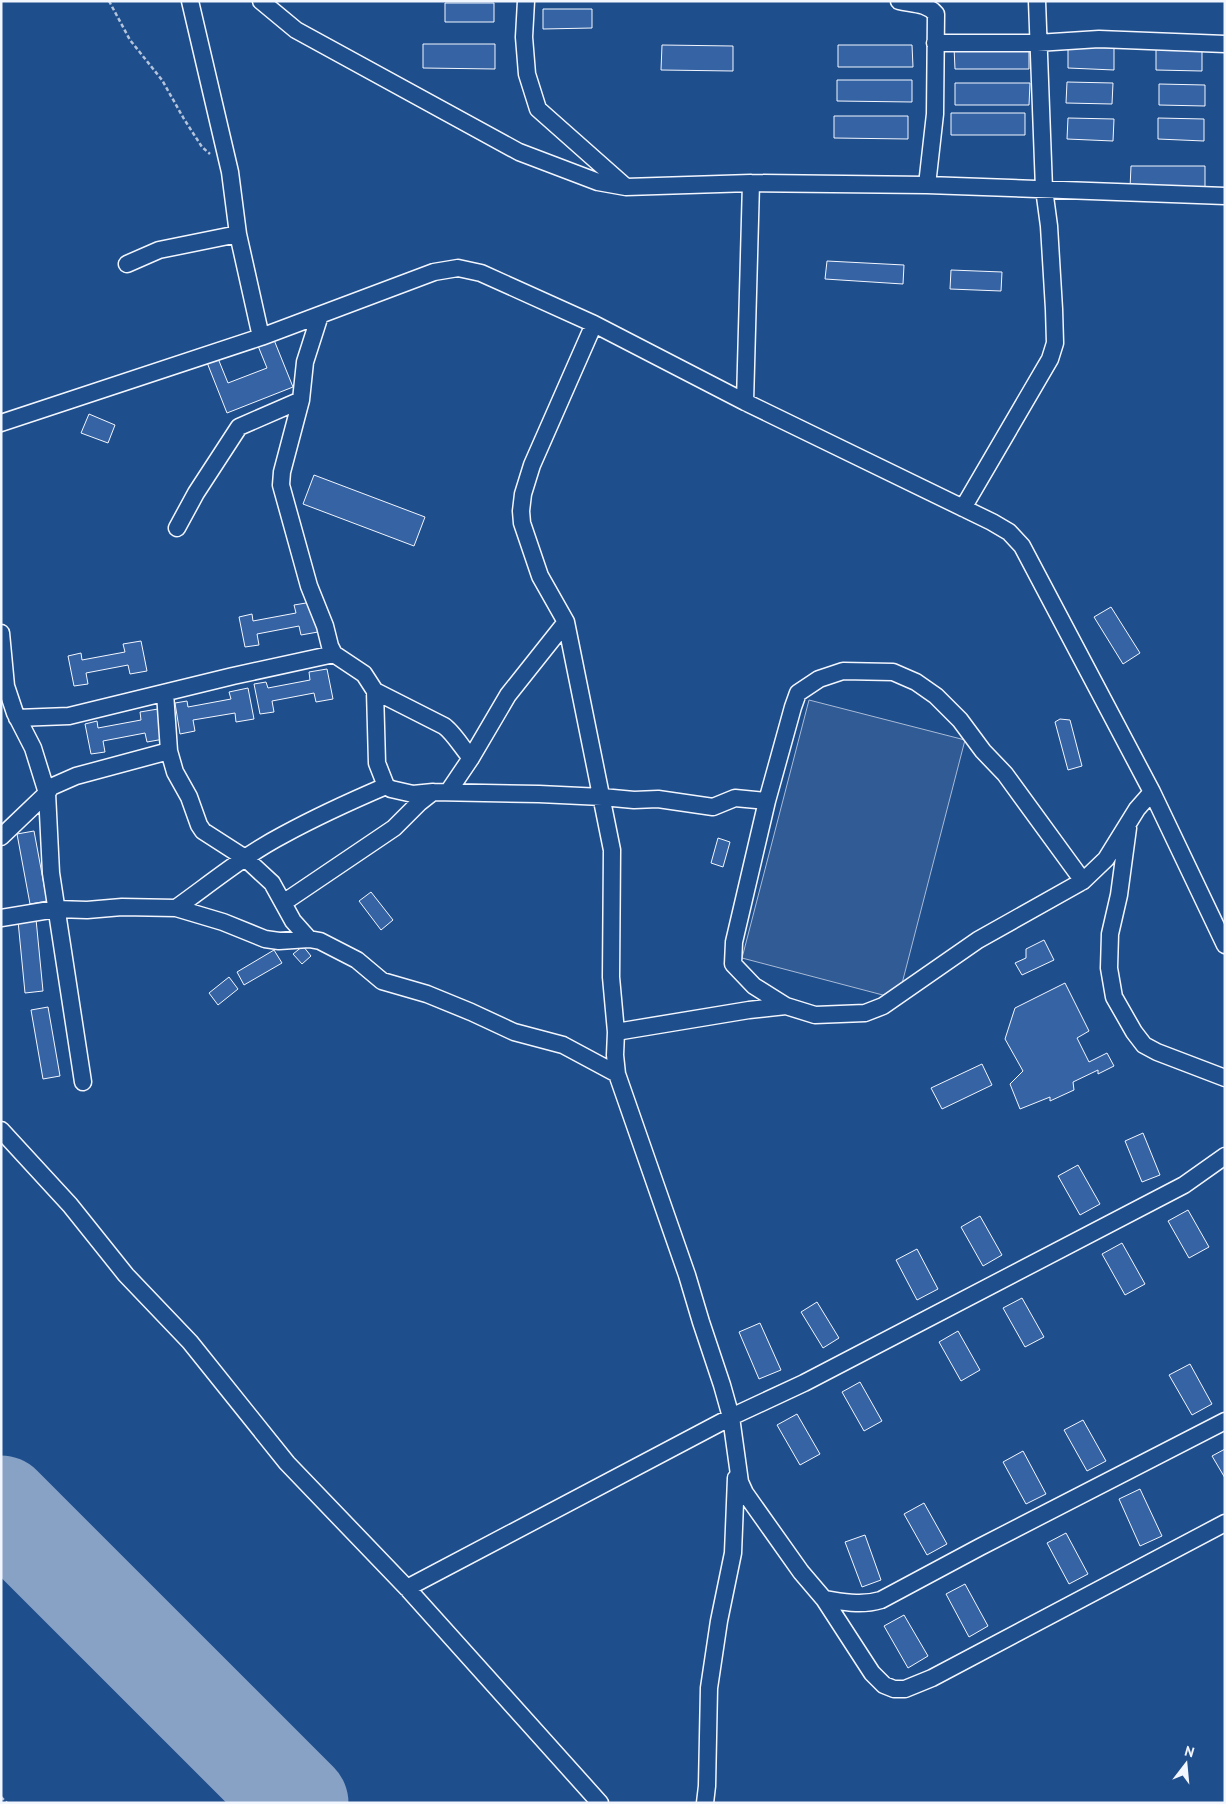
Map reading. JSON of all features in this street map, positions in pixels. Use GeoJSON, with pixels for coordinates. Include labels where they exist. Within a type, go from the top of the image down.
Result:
{"type":"FeatureCollection","features":[{"type":"Feature","properties":{"kind":"street"},"geometry":{"type":"LineString","coordinates":[[190,1],[230,172],[238,234],[261,337]]}},
{"type":"Feature","properties":{"kind":"street"},"geometry":{"type":"LineString","coordinates":[[262,1],[296,30],[520,152],[598,182],[626,188],[751,182],[927,185],[1225,196]]}},
{"type":"Feature","properties":{"kind":"street"},"geometry":{"type":"LineString","coordinates":[[526,1],[524,36],[527,74],[538,109],[626,188]]}},
{"type":"Feature","properties":{"kind":"street"},"geometry":{"type":"LineString","coordinates":[[899,1],[924,6],[936,14],[935,114],[927,185]]}},
{"type":"Feature","properties":{"kind":"street"},"geometry":{"type":"LineString","coordinates":[[963,508],[1053,352],[1055,343],[1049,226],[1044,189],[1037,43],[1037,1]]}},
{"type":"Feature","properties":{"kind":"street"},"geometry":{"type":"LineString","coordinates":[[935,43],[1037,43],[1099,39],[1225,44]]}},
{"type":"Feature","properties":{"kind":"street"},"geometry":{"type":"LineString","coordinates":[[745,402],[751,182]]}},
{"type":"Feature","properties":{"kind":"street"},"geometry":{"type":"LineString","coordinates":[[127,264],[159,250],[238,234]]}},
{"type":"Feature","properties":{"kind":"street"},"geometry":{"type":"LineString","coordinates":[[1,423],[261,337],[434,272],[458,268],[482,273],[594,324],[745,402],[1009,532],[1022,546],[1152,792],[1224,940]]}},
{"type":"Feature","properties":{"kind":"street"},"geometry":{"type":"LineString","coordinates":[[320,315],[305,362],[301,400],[282,472],[281,485],[309,586],[334,654],[364,674],[375,691],[449,729],[459,745],[471,758]]}},
{"type":"Feature","properties":{"kind":"street"},"geometry":{"type":"LineString","coordinates":[[594,324],[532,466],[523,494],[522,523],[540,576],[566,622],[612,850],[611,977],[616,1032],[615,1055],[617,1074],[687,1276],[731,1417],[736,1465],[745,1493],[801,1572],[824,1599],[872,1673],[884,1685],[894,1689],[905,1689],[932,1678],[1225,1523]]}},
{"type":"Feature","properties":{"kind":"street"},"geometry":{"type":"LineString","coordinates":[[177,528],[196,493],[239,427],[301,400]]}},
{"type":"Feature","properties":{"kind":"street"},"geometry":{"type":"LineString","coordinates":[[283,903],[394,828],[418,803],[440,792],[471,758],[508,695],[566,622]]}},
{"type":"Feature","properties":{"kind":"street"},"geometry":{"type":"LineString","coordinates":[[1,633],[4,686],[17,718],[33,748],[47,793],[51,873],[83,1082]]}},
{"type":"Feature","properties":{"kind":"street"},"geometry":{"type":"LineString","coordinates":[[17,718],[69,716],[233,676],[334,654]]}},
{"type":"Feature","properties":{"kind":"street"},"geometry":{"type":"LineString","coordinates":[[1083,881],[1005,774],[960,720],[936,696],[894,672],[843,671],[818,679],[798,693],[767,801],[734,942],[733,964],[754,986],[786,1006],[816,1015],[865,1013],[883,1006],[978,940],[1083,881],[1106,860],[1137,809],[1152,792]]}},
{"type":"Feature","properties":{"kind":"street"},"geometry":{"type":"LineString","coordinates":[[375,691],[376,763],[386,786],[391,789],[413,794],[440,792],[602,796],[634,800],[658,800],[713,807],[735,798],[767,801]]}},
{"type":"Feature","properties":{"kind":"street"},"geometry":{"type":"LineString","coordinates":[[165,693],[169,751],[175,772],[189,797],[199,825],[203,831],[245,858],[272,883],[294,921],[309,939]]}},
{"type":"Feature","properties":{"kind":"street"},"geometry":{"type":"LineString","coordinates":[[1,837],[51,787],[76,776],[169,751]]}},
{"type":"Feature","properties":{"kind":"street"},"geometry":{"type":"LineString","coordinates":[[176,908],[245,858],[281,836],[332,810],[386,786]]}},
{"type":"Feature","properties":{"kind":"street"},"geometry":{"type":"LineString","coordinates":[[1129,824],[1119,895],[1110,934],[1109,968],[1114,998],[1144,1045],[1157,1052],[1225,1078]]}},
{"type":"Feature","properties":{"kind":"street"},"geometry":{"type":"LineString","coordinates":[[1,918],[56,909],[176,908],[223,922],[266,939],[290,942],[309,939],[320,941],[349,956],[382,981],[427,994],[514,1032],[563,1045],[617,1074]]}},
{"type":"Feature","properties":{"kind":"street"},"geometry":{"type":"LineString","coordinates":[[616,1032],[749,1010],[786,1006]]}},
{"type":"Feature","properties":{"kind":"street"},"geometry":{"type":"LineString","coordinates":[[1,1130],[70,1206],[126,1275],[190,1342],[287,1464],[408,1588],[600,1803]]}},
{"type":"Feature","properties":{"kind":"street"},"geometry":{"type":"LineString","coordinates":[[408,1588],[731,1417],[821,1374],[1176,1189],[1225,1156]]}},
{"type":"Feature","properties":{"kind":"street"},"geometry":{"type":"LineString","coordinates":[[824,1599],[856,1604],[869,1604],[882,1600],[980,1547],[1225,1421]]}},
{"type":"Feature","properties":{"kind":"street"},"geometry":{"type":"LineString","coordinates":[[705,1803],[709,1688],[719,1621],[733,1553],[736,1465]]}},
{"type":"Feature","properties":{"kind":"path"},"geometry":{"type":"LineString","coordinates":[[109,1],[130,40],[162,80],[202,147],[230,172]]}},
{"type":"Feature","properties":{"kind":"path"},"geometry":{"type":"LineString","coordinates":[[1,1797],[7,1803]]}},
{"type":"Feature","properties":{"kind":"shaded area"},"geometry":{"type":"Polygon","coordinates":[[[809,700],[965,740],[898,999],[742,958],[809,700]]]}},
{"type":"Feature","properties":{"kind":"building"},"geometry":{"type":"Polygon","coordinates":[[[445,3],[494,3],[494,22],[445,22],[445,3]]]}},
{"type":"Feature","properties":{"kind":"building"},"geometry":{"type":"Polygon","coordinates":[[[543,9],[592,9],[592,28],[543,29],[543,9]]]}},
{"type":"Feature","properties":{"kind":"building"},"geometry":{"type":"Polygon","coordinates":[[[423,44],[495,44],[495,69],[423,68],[423,44]]]}},
{"type":"Feature","properties":{"kind":"building"},"geometry":{"type":"Polygon","coordinates":[[[662,45],[733,46],[733,71],[661,70],[662,45]]]}},
{"type":"Feature","properties":{"kind":"building"},"geometry":{"type":"Polygon","coordinates":[[[838,45],[912,45],[913,67],[838,67],[838,45]]]}},
{"type":"Feature","properties":{"kind":"building"},"geometry":{"type":"Polygon","coordinates":[[[954,47],[1029,47],[1029,69],[955,69],[954,47]]]}},
{"type":"Feature","properties":{"kind":"building"},"geometry":{"type":"Polygon","coordinates":[[[1068,47],[1114,48],[1114,70],[1068,68],[1068,47]]]}},
{"type":"Feature","properties":{"kind":"building"},"geometry":{"type":"Polygon","coordinates":[[[1156,49],[1202,50],[1202,71],[1156,70],[1156,49]]]}},
{"type":"Feature","properties":{"kind":"building"},"geometry":{"type":"Polygon","coordinates":[[[837,80],[912,80],[912,102],[837,101],[837,80]]]}},
{"type":"Feature","properties":{"kind":"building"},"geometry":{"type":"Polygon","coordinates":[[[1067,82],[1113,83],[1112,104],[1066,103],[1067,82]]]}},
{"type":"Feature","properties":{"kind":"building"},"geometry":{"type":"Polygon","coordinates":[[[955,83],[1030,83],[1029,105],[955,105],[955,83]]]}},
{"type":"Feature","properties":{"kind":"building"},"geometry":{"type":"Polygon","coordinates":[[[1159,84],[1205,85],[1205,106],[1159,105],[1159,84]]]}},
{"type":"Feature","properties":{"kind":"building"},"geometry":{"type":"Polygon","coordinates":[[[951,113],[1025,113],[1025,135],[951,135],[951,113]]]}},
{"type":"Feature","properties":{"kind":"building"},"geometry":{"type":"Polygon","coordinates":[[[834,116],[908,116],[908,139],[834,138],[834,116]]]}},
{"type":"Feature","properties":{"kind":"building"},"geometry":{"type":"Polygon","coordinates":[[[1068,118],[1114,119],[1113,141],[1067,139],[1068,118]]]}},
{"type":"Feature","properties":{"kind":"building"},"geometry":{"type":"Polygon","coordinates":[[[1158,118],[1204,119],[1204,141],[1158,139],[1158,118]]]}},
{"type":"Feature","properties":{"kind":"building"},"geometry":{"type":"Polygon","coordinates":[[[1131,166],[1205,166],[1205,188],[1130,188],[1131,166]]]}},
{"type":"Feature","properties":{"kind":"building"},"geometry":{"type":"Polygon","coordinates":[[[827,261],[904,265],[903,284],[825,279],[827,261]]]}},
{"type":"Feature","properties":{"kind":"building"},"geometry":{"type":"Polygon","coordinates":[[[951,270],[1002,272],[1001,291],[950,289],[951,270]]]}},
{"type":"Feature","properties":{"kind":"building"},"geometry":{"type":"Polygon","coordinates":[[[272,335],[293,387],[227,413],[206,360],[217,356],[228,383],[267,368],[256,341],[272,335]]]}},
{"type":"Feature","properties":{"kind":"building"},"geometry":{"type":"Polygon","coordinates":[[[89,414],[115,425],[108,443],[81,433],[89,414]]]}},
{"type":"Feature","properties":{"kind":"building"},"geometry":{"type":"Polygon","coordinates":[[[314,475],[425,517],[414,546],[303,504],[314,475]]]}},
{"type":"Feature","properties":{"kind":"building"},"geometry":{"type":"Polygon","coordinates":[[[312,602],[318,632],[301,635],[299,626],[257,634],[259,645],[245,647],[239,617],[252,614],[253,621],[296,613],[294,605],[312,602]]]}},
{"type":"Feature","properties":{"kind":"building"},"geometry":{"type":"Polygon","coordinates":[[[1111,607],[1140,653],[1123,664],[1094,617],[1111,607]]]}},
{"type":"Feature","properties":{"kind":"building"},"geometry":{"type":"Polygon","coordinates":[[[141,641],[147,671],[130,674],[128,665],[86,673],[88,684],[74,686],[68,656],[81,653],[82,660],[125,652],[123,644],[141,641]]]}},
{"type":"Feature","properties":{"kind":"building"},"geometry":{"type":"Polygon","coordinates":[[[327,669],[333,699],[316,702],[314,693],[272,701],[274,712],[260,714],[254,684],[266,682],[268,688],[310,680],[309,672],[327,669]]]}},
{"type":"Feature","properties":{"kind":"building"},"geometry":{"type":"Polygon","coordinates":[[[248,688],[254,719],[236,722],[235,713],[193,720],[195,731],[180,734],[175,703],[187,701],[188,707],[231,699],[229,692],[248,688]]]}},
{"type":"Feature","properties":{"kind":"building"},"geometry":{"type":"Polygon","coordinates":[[[158,709],[164,739],[147,742],[145,733],[103,741],[105,752],[91,754],[85,724],[97,721],[98,728],[141,720],[140,712],[158,709]]]}},
{"type":"Feature","properties":{"kind":"building"},"geometry":{"type":"Polygon","coordinates":[[[1060,719],[1070,720],[1082,766],[1068,770],[1055,722],[1060,719]]]}},
{"type":"Feature","properties":{"kind":"building"},"geometry":{"type":"Polygon","coordinates":[[[34,831],[47,901],[30,904],[17,834],[34,831]]]}},
{"type":"Feature","properties":{"kind":"building"},"geometry":{"type":"Polygon","coordinates":[[[718,838],[730,842],[723,867],[711,863],[718,838]]]}},
{"type":"Feature","properties":{"kind":"building"},"geometry":{"type":"Polygon","coordinates":[[[371,892],[393,920],[381,930],[359,901],[371,892]]]}},
{"type":"Feature","properties":{"kind":"building"},"geometry":{"type":"Polygon","coordinates":[[[36,919],[43,991],[25,993],[18,921],[36,919]]]}},
{"type":"Feature","properties":{"kind":"building"},"geometry":{"type":"Polygon","coordinates":[[[1044,940],[1054,960],[1022,975],[1015,963],[1026,958],[1026,949],[1044,940]]]}},
{"type":"Feature","properties":{"kind":"building"},"geometry":{"type":"Polygon","coordinates":[[[303,946],[311,956],[302,964],[293,954],[303,946]]]}},
{"type":"Feature","properties":{"kind":"building"},"geometry":{"type":"Polygon","coordinates":[[[274,950],[282,963],[244,985],[237,972],[274,950]]]}},
{"type":"Feature","properties":{"kind":"building"},"geometry":{"type":"Polygon","coordinates":[[[229,977],[238,989],[218,1005],[209,993],[229,977]]]}},
{"type":"Feature","properties":{"kind":"building"},"geometry":{"type":"Polygon","coordinates":[[[1065,983],[1089,1031],[1077,1038],[1089,1062],[1107,1053],[1114,1066],[1098,1074],[1098,1070],[1073,1082],[1074,1090],[1050,1101],[1050,1097],[1020,1109],[1010,1084],[1023,1071],[1005,1039],[1015,1008],[1065,983]]]}},
{"type":"Feature","properties":{"kind":"building"},"geometry":{"type":"Polygon","coordinates":[[[48,1007],[60,1076],[43,1079],[31,1010],[48,1007]]]}},
{"type":"Feature","properties":{"kind":"building"},"geometry":{"type":"Polygon","coordinates":[[[982,1064],[992,1085],[942,1109],[931,1088],[982,1064]]]}},
{"type":"Feature","properties":{"kind":"building"},"geometry":{"type":"Polygon","coordinates":[[[1143,1133],[1160,1175],[1142,1182],[1125,1141],[1143,1133]]]}},
{"type":"Feature","properties":{"kind":"building"},"geometry":{"type":"Polygon","coordinates":[[[1078,1165],[1100,1204],[1080,1215],[1058,1176],[1078,1165]]]}},
{"type":"Feature","properties":{"kind":"building"},"geometry":{"type":"Polygon","coordinates":[[[1188,1210],[1209,1247],[1189,1258],[1168,1221],[1188,1210]]]}},
{"type":"Feature","properties":{"kind":"building"},"geometry":{"type":"Polygon","coordinates":[[[980,1216],[1002,1255],[983,1266],[961,1227],[980,1216]]]}},
{"type":"Feature","properties":{"kind":"building"},"geometry":{"type":"Polygon","coordinates":[[[1122,1243],[1145,1284],[1125,1295],[1102,1254],[1122,1243]]]}},
{"type":"Feature","properties":{"kind":"building"},"geometry":{"type":"Polygon","coordinates":[[[917,1249],[938,1289],[917,1300],[896,1260],[917,1249]]]}},
{"type":"Feature","properties":{"kind":"building"},"geometry":{"type":"Polygon","coordinates":[[[1022,1298],[1044,1337],[1025,1347],[1003,1308],[1022,1298]]]}},
{"type":"Feature","properties":{"kind":"building"},"geometry":{"type":"Polygon","coordinates":[[[817,1302],[839,1338],[823,1348],[801,1312],[817,1302]]]}},
{"type":"Feature","properties":{"kind":"building"},"geometry":{"type":"Polygon","coordinates":[[[760,1323],[781,1370],[759,1379],[739,1332],[760,1323]]]}},
{"type":"Feature","properties":{"kind":"building"},"geometry":{"type":"Polygon","coordinates":[[[958,1331],[980,1370],[961,1381],[939,1342],[958,1331]]]}},
{"type":"Feature","properties":{"kind":"building"},"geometry":{"type":"Polygon","coordinates":[[[1190,1364],[1212,1404],[1192,1415],[1169,1375],[1190,1364]]]}},
{"type":"Feature","properties":{"kind":"building"},"geometry":{"type":"Polygon","coordinates":[[[860,1382],[882,1421],[864,1431],[842,1392],[860,1382]]]}},
{"type":"Feature","properties":{"kind":"building"},"geometry":{"type":"Polygon","coordinates":[[[797,1414],[820,1454],[800,1465],[777,1425],[797,1414]]]}},
{"type":"Feature","properties":{"kind":"building"},"geometry":{"type":"Polygon","coordinates":[[[1083,1420],[1106,1461],[1087,1471],[1064,1430],[1083,1420]]]}},
{"type":"Feature","properties":{"kind":"building"},"geometry":{"type":"Polygon","coordinates":[[[1225,1449],[1225,1478],[1212,1456],[1225,1449]]]}},
{"type":"Feature","properties":{"kind":"building"},"geometry":{"type":"Polygon","coordinates":[[[1023,1451],[1046,1494],[1026,1504],[1003,1462],[1023,1451]]]}},
{"type":"Feature","properties":{"kind":"building"},"geometry":{"type":"Polygon","coordinates":[[[1140,1489],[1162,1536],[1140,1546],[1119,1499],[1140,1489]]]}},
{"type":"Feature","properties":{"kind":"building"},"geometry":{"type":"Polygon","coordinates":[[[924,1503],[947,1544],[927,1555],[904,1514],[924,1503]]]}},
{"type":"Feature","properties":{"kind":"building"},"geometry":{"type":"Polygon","coordinates":[[[1066,1533],[1088,1574],[1069,1584],[1047,1543],[1066,1533]]]}},
{"type":"Feature","properties":{"kind":"building"},"geometry":{"type":"Polygon","coordinates":[[[865,1535],[881,1580],[862,1587],[845,1542],[865,1535]]]}},
{"type":"Feature","properties":{"kind":"building"},"geometry":{"type":"Polygon","coordinates":[[[965,1584],[988,1626],[969,1637],[946,1594],[965,1584]]]}},
{"type":"Feature","properties":{"kind":"building"},"geometry":{"type":"Polygon","coordinates":[[[904,1615],[928,1656],[908,1668],[884,1626],[904,1615]]]}},
{"type":"Feature","properties":{"kind":"runway"},"geometry":{"type":"LineString","coordinates":[[1,1506],[298,1803]]}}]}
